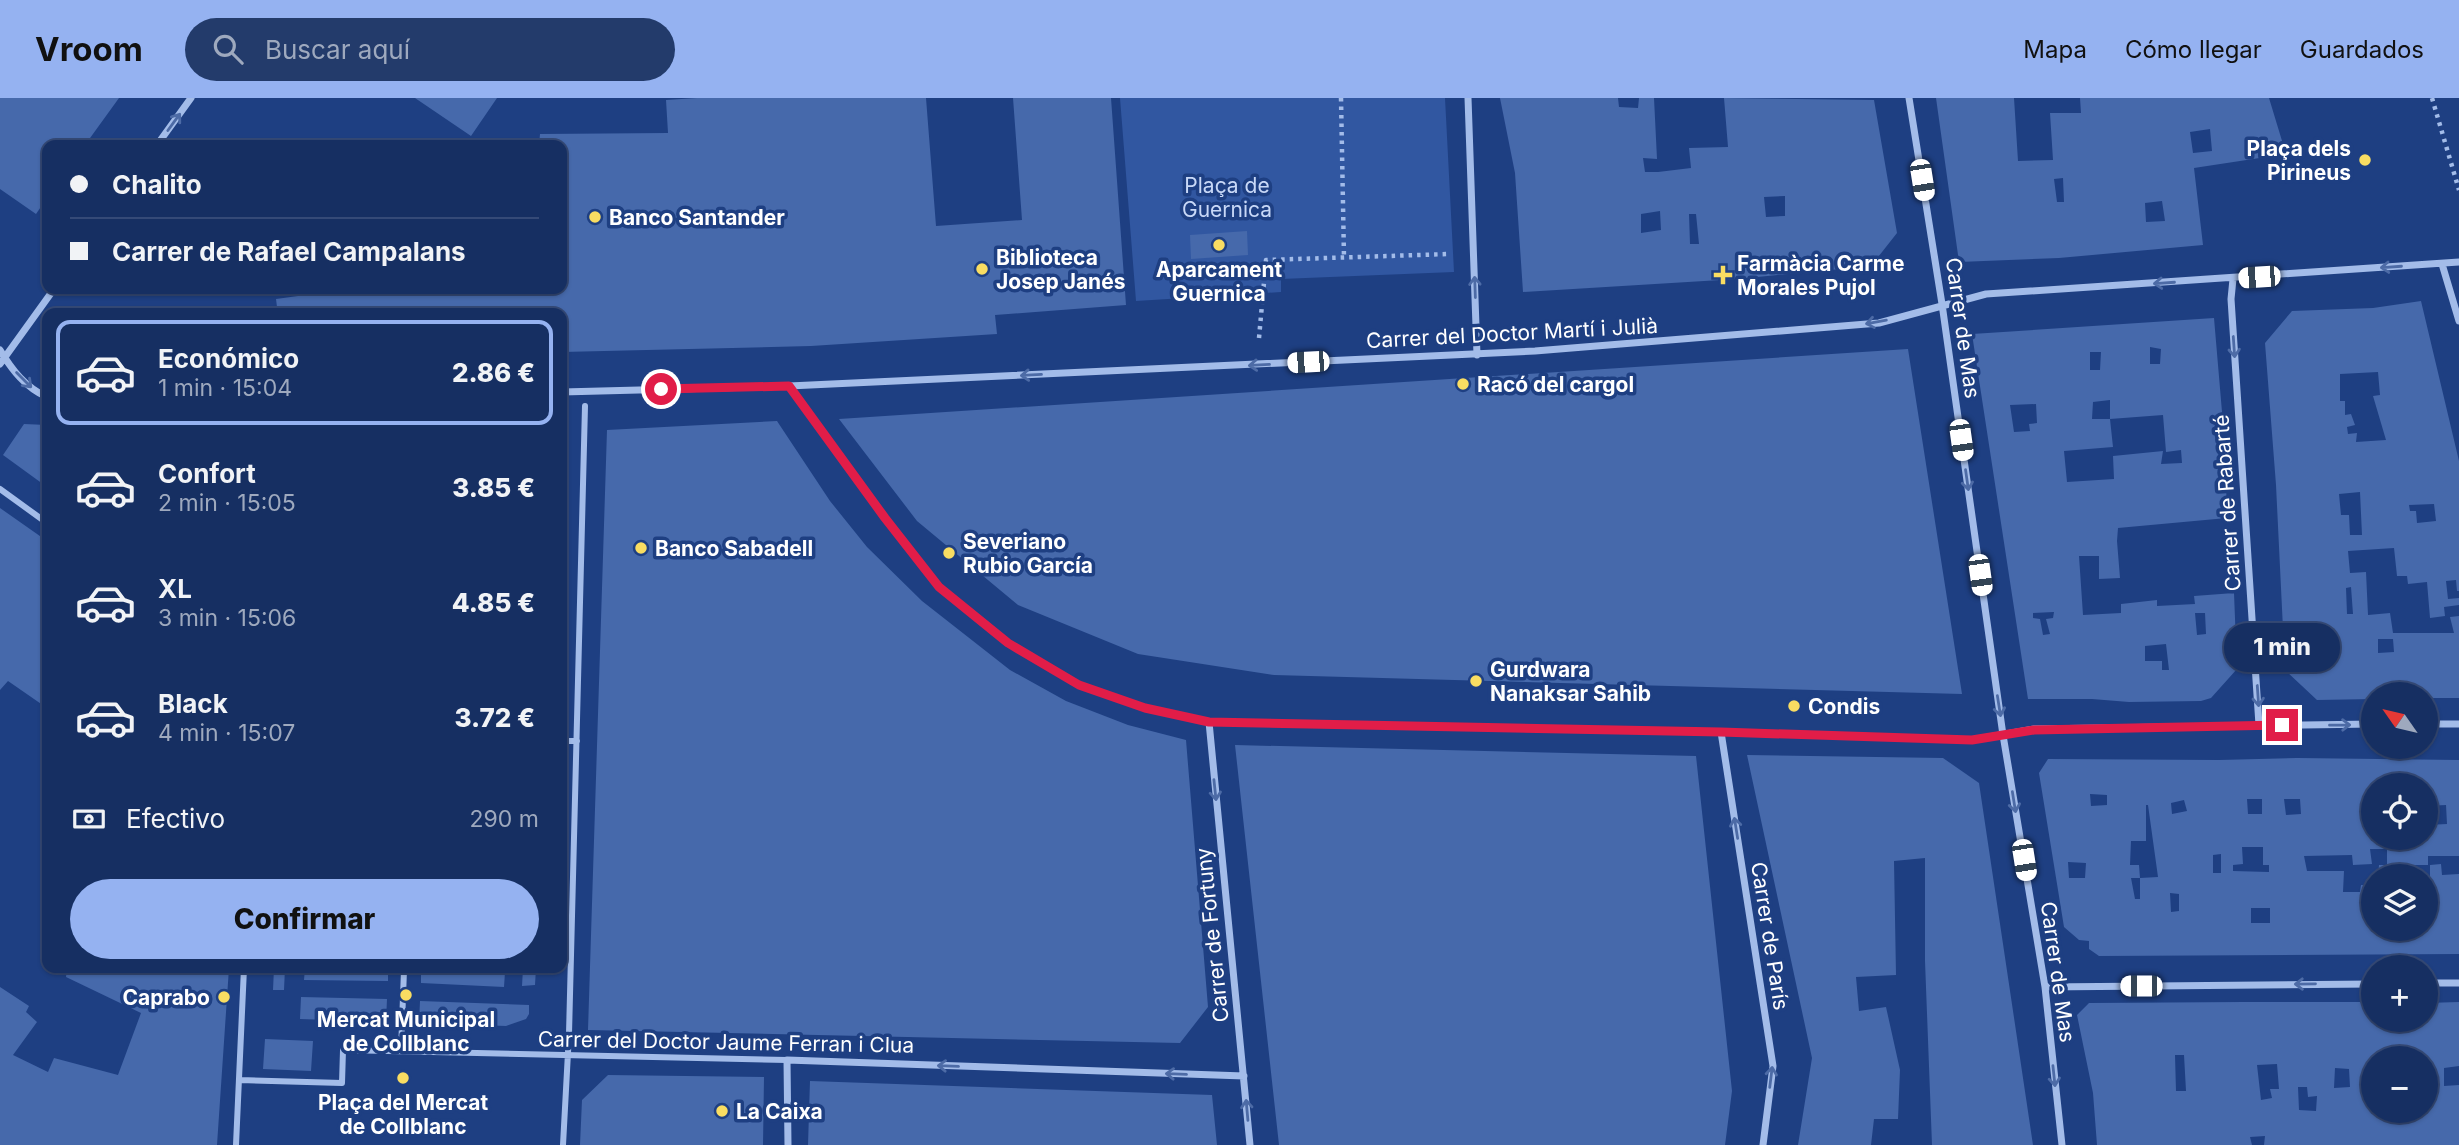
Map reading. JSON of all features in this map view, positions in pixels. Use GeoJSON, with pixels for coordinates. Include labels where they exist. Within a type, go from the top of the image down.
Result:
{"type":"FeatureCollection","features":[{"type":"Feature","properties":{"kind":"street"},"geometry":{"type":"LineString","coordinates":[[161,140],[191,98]]}},
{"type":"Feature","properties":{"kind":"street"},"geometry":{"type":"LineString","coordinates":[[1468,98],[1477,355]]}},
{"type":"Feature","properties":{"kind":"street","name":"Carrer de Mas"},"geometry":{"type":"LineString","coordinates":[[1909,98],[1942,304],[2003,735],[2045,987],[2062,1145]]}},
{"type":"Feature","properties":{"kind":"street","name":"Carrer del Doctor Martí i Julià"},"geometry":{"type":"LineString","coordinates":[[567,392],[789,386],[1477,355],[1879,323],[1986,294],[2459,262]]}},
{"type":"Feature","properties":{"kind":"street"},"geometry":{"type":"LineString","coordinates":[[2442,264],[2459,321]]}},
{"type":"Feature","properties":{"kind":"street","name":"Carrer de Rabarté"},"geometry":{"type":"LineString","coordinates":[[2233,279],[2231,299],[2259,725]]}},
{"type":"Feature","properties":{"kind":"street"},"geometry":{"type":"LineString","coordinates":[[42,395],[21,378],[2,357],[50,294]]}},
{"type":"Feature","properties":{"kind":"street"},"geometry":{"type":"LineString","coordinates":[[789,386],[939,587],[1008,643],[1079,685],[1145,708],[1209,722],[1972,740],[2034,730],[2361,724]]}},
{"type":"Feature","properties":{"kind":"street"},"geometry":{"type":"LineString","coordinates":[[563,1145],[578,741],[585,406]]}},
{"type":"Feature","properties":{"kind":"street"},"geometry":{"type":"LineString","coordinates":[[0,489],[42,519]]}},
{"type":"Feature","properties":{"kind":"street","name":"Carrer de Fortuny"},"geometry":{"type":"LineString","coordinates":[[1209,722],[1250,1145]]}},
{"type":"Feature","properties":{"kind":"street"},"geometry":{"type":"LineString","coordinates":[[2438,724],[2459,724]]}},
{"type":"Feature","properties":{"kind":"street","name":"Carrer de París"},"geometry":{"type":"LineString","coordinates":[[1721,732],[1773,1066],[1763,1145]]}},
{"type":"Feature","properties":{"kind":"street"},"geometry":{"type":"LineString","coordinates":[[567,741],[578,741]]}},
{"type":"Feature","properties":{"kind":"street"},"geometry":{"type":"LineString","coordinates":[[236,1145],[244,973]]}},
{"type":"Feature","properties":{"kind":"street"},"geometry":{"type":"LineString","coordinates":[[401,1051],[404,973]]}},
{"type":"Feature","properties":{"kind":"street"},"geometry":{"type":"LineString","coordinates":[[2438,983],[2459,983]]}},
{"type":"Feature","properties":{"kind":"street"},"geometry":{"type":"LineString","coordinates":[[2045,987],[2361,984]]}},
{"type":"Feature","properties":{"kind":"street","name":"Carrer del Doctor Jaume Ferran i Clua"},"geometry":{"type":"LineString","coordinates":[[240,1080],[342,1083],[343,1050],[788,1060],[1244,1076]]}},
{"type":"Feature","properties":{"kind":"street"},"geometry":{"type":"LineString","coordinates":[[788,1060],[788,1145]]}},
{"type":"Feature","properties":{"kind":"path"},"geometry":{"type":"LineString","coordinates":[[1341,98],[1344,258]]}},
{"type":"Feature","properties":{"kind":"path"},"geometry":{"type":"LineString","coordinates":[[2432,98],[2459,190]]}},
{"type":"Feature","properties":{"kind":"path"},"geometry":{"type":"LineString","coordinates":[[1259,338],[1266,260],[1453,254]]}},
{"type":"Feature","properties":{"kind":"green space","name":"Plaça de Guernica"},"geometry":{"type":"Polygon","coordinates":[[[1120,98],[1445,98],[1454,272],[1281,279],[1281,292],[1136,301],[1120,98]]]}},
{"type":"Feature","properties":{"kind":"building"},"geometry":{"type":"Polygon","coordinates":[[[0,98],[119,98],[89,140],[42,140],[42,205],[36,214],[0,189],[0,98]]]}},
{"type":"Feature","properties":{"kind":"building"},"geometry":{"type":"Polygon","coordinates":[[[415,98],[497,98],[471,136],[415,98]]]}},
{"type":"Feature","properties":{"kind":"building"},"geometry":{"type":"Polygon","coordinates":[[[926,98],[936,226],[1022,220],[1013,98],[1111,98],[1126,305],[995,315],[997,334],[811,346],[567,352],[567,308],[270,308],[277,307],[276,299],[313,294],[567,294],[567,140],[539,140],[540,134],[668,133],[666,100],[926,98]]]}},
{"type":"Feature","properties":{"kind":"building"},"geometry":{"type":"Polygon","coordinates":[[[1500,98],[1618,98],[1619,107],[1638,108],[1639,98],[1654,98],[1657,159],[1643,158],[1645,172],[1691,168],[1689,148],[1728,147],[1724,98],[1874,100],[1897,233],[1871,266],[1737,279],[1523,292],[1515,173],[1500,98]],[[1785,196],[1764,197],[1766,217],[1785,216],[1785,196]],[[1660,211],[1641,214],[1641,233],[1661,230],[1660,211]],[[1689,214],[1690,244],[1699,244],[1696,214],[1689,214]]]}},
{"type":"Feature","properties":{"kind":"building"},"geometry":{"type":"Polygon","coordinates":[[[1936,98],[2014,98],[2018,161],[2053,160],[2050,113],[2081,113],[2080,98],[2269,98],[2286,154],[2194,168],[2203,245],[2059,258],[1959,262],[1936,98]],[[2210,129],[2190,132],[2193,153],[2212,151],[2210,129]],[[2063,178],[2054,179],[2057,202],[2064,202],[2063,178]],[[2162,201],[2145,203],[2146,222],[2165,221],[2162,201]]]}},
{"type":"Feature","properties":{"kind":"building","name":"Aparcament Guernica"},"geometry":{"type":"Polygon","coordinates":[[[1247,231],[1248,255],[1191,259],[1190,235],[1247,231]]]}},
{"type":"Feature","properties":{"kind":"building"},"geometry":{"type":"Polygon","coordinates":[[[2421,301],[2459,461],[2459,591],[2456,580],[2446,581],[2448,599],[2459,598],[2459,605],[2444,607],[2445,616],[2430,618],[2427,582],[2408,584],[2407,576],[2397,576],[2394,548],[2348,551],[2350,573],[2366,572],[2368,615],[2390,613],[2393,633],[2454,633],[2450,617],[2459,616],[2459,698],[2438,698],[2438,682],[2361,682],[2361,699],[2317,700],[2285,670],[2276,485],[2265,343],[2292,311],[2373,308],[2421,301]],[[2378,372],[2340,374],[2340,401],[2345,401],[2345,415],[2351,414],[2355,425],[2347,427],[2348,434],[2357,433],[2356,442],[2386,440],[2373,396],[2380,395],[2378,372]],[[2360,492],[2339,494],[2341,515],[2349,515],[2350,535],[2362,535],[2360,492]],[[2434,504],[2409,505],[2410,511],[2416,511],[2417,523],[2436,521],[2434,504]],[[2351,587],[2346,588],[2347,614],[2353,614],[2351,587]],[[2378,639],[2378,653],[2394,652],[2393,639],[2378,639]]]}},
{"type":"Feature","properties":{"kind":"building"},"geometry":{"type":"Polygon","coordinates":[[[2214,318],[2225,447],[2227,518],[2118,528],[2120,578],[2099,579],[2099,556],[2079,556],[2083,615],[2121,613],[2121,604],[2157,600],[2157,606],[2195,604],[2194,596],[2234,593],[2237,669],[2211,698],[2201,701],[2129,702],[2028,699],[1972,334],[2214,318]],[[2150,347],[2150,364],[2160,364],[2161,349],[2150,347]],[[2090,352],[2090,370],[2100,370],[2101,352],[2090,352]],[[2110,400],[2093,402],[2092,419],[2110,419],[2110,400]],[[2036,404],[2010,405],[2014,432],[2030,431],[2029,424],[2037,423],[2036,404]],[[2163,415],[2110,419],[2113,447],[2064,451],[2067,482],[2114,479],[2113,456],[2163,451],[2161,464],[2182,463],[2181,450],[2166,452],[2163,415]],[[2054,612],[2033,613],[2033,618],[2040,619],[2043,635],[2050,634],[2046,619],[2053,618],[2054,612]],[[2195,613],[2197,635],[2206,634],[2205,613],[2195,613]],[[2166,644],[2145,646],[2145,661],[2162,661],[2162,670],[2169,670],[2166,644]]]}},
{"type":"Feature","properties":{"kind":"building"},"geometry":{"type":"Polygon","coordinates":[[[1908,349],[1962,694],[1274,675],[1138,654],[1018,605],[917,521],[839,419],[1908,349]]]}},
{"type":"Feature","properties":{"kind":"building"},"geometry":{"type":"Polygon","coordinates":[[[777,421],[830,501],[867,547],[922,601],[1010,670],[1066,701],[1128,725],[1186,740],[1208,1007],[1180,1043],[588,1030],[607,430],[777,421]]]}},
{"type":"Feature","properties":{"kind":"building"},"geometry":{"type":"Polygon","coordinates":[[[24,424],[42,425],[42,483],[3,455],[24,424]]]}},
{"type":"Feature","properties":{"kind":"building"},"geometry":{"type":"Polygon","coordinates":[[[0,508],[42,537],[42,705],[8,681],[0,690],[0,508]]]}},
{"type":"Feature","properties":{"kind":"building"},"geometry":{"type":"Polygon","coordinates":[[[1235,745],[1696,756],[1732,1091],[1725,1145],[1279,1145],[1235,745]]]}},
{"type":"Feature","properties":{"kind":"building"},"geometry":{"type":"Polygon","coordinates":[[[1747,755],[1943,758],[1979,783],[2033,1145],[1932,1145],[1925,961],[1925,858],[1894,861],[1896,975],[1856,977],[1859,1011],[1886,1007],[1900,1070],[1898,1119],[1874,1119],[1871,1145],[1798,1145],[1812,1058],[1747,755]]]}},
{"type":"Feature","properties":{"kind":"building"},"geometry":{"type":"Polygon","coordinates":[[[2048,759],[2459,760],[2459,856],[2428,856],[2428,864],[2387,864],[2387,850],[2438,850],[2438,824],[2447,824],[2446,805],[2438,805],[2438,773],[2361,773],[2361,850],[2370,850],[2372,864],[2353,865],[2352,855],[2304,856],[2307,871],[2344,871],[2343,892],[2360,892],[2361,885],[2361,941],[2438,941],[2438,864],[2441,864],[2442,875],[2459,874],[2459,954],[2099,956],[2089,949],[2089,941],[2079,940],[2064,927],[2039,773],[2048,759]],[[2090,794],[2091,806],[2107,805],[2107,795],[2090,794]],[[2247,799],[2248,814],[2262,814],[2262,799],[2247,799]],[[2284,799],[2286,815],[2301,814],[2300,799],[2284,799]],[[2184,800],[2171,803],[2172,814],[2187,811],[2184,800]],[[2148,805],[2146,841],[2131,841],[2130,865],[2139,865],[2140,878],[2158,877],[2148,805]],[[2242,847],[2243,864],[2233,865],[2233,871],[2269,872],[2269,865],[2263,865],[2263,847],[2242,847]],[[2221,854],[2213,855],[2213,873],[2221,873],[2221,854]],[[2068,862],[2069,878],[2085,878],[2086,863],[2068,862]],[[2131,878],[2135,899],[2140,899],[2140,878],[2131,878]],[[2170,893],[2171,912],[2179,911],[2179,894],[2170,893]],[[2251,908],[2251,923],[2270,923],[2270,908],[2251,908]]]}},
{"type":"Feature","properties":{"kind":"building"},"geometry":{"type":"Polygon","coordinates":[[[66,973],[229,973],[217,1145],[0,1145],[0,987],[29,1006],[26,1012],[37,1022],[13,1055],[48,1072],[54,1058],[118,1075],[141,1013],[66,977],[66,973]]]}},
{"type":"Feature","properties":{"kind":"building"},"geometry":{"type":"Polygon","coordinates":[[[274,973],[285,973],[284,990],[273,990],[274,973]]]}},
{"type":"Feature","properties":{"kind":"building"},"geometry":{"type":"Polygon","coordinates":[[[305,973],[388,973],[388,981],[304,980],[305,973]]]}},
{"type":"Feature","properties":{"kind":"building"},"geometry":{"type":"Polygon","coordinates":[[[421,973],[505,973],[504,987],[421,983],[421,973]]]}},
{"type":"Feature","properties":{"kind":"building"},"geometry":{"type":"Polygon","coordinates":[[[523,973],[536,973],[535,985],[522,986],[523,973]]]}},
{"type":"Feature","properties":{"kind":"building"},"geometry":{"type":"Polygon","coordinates":[[[301,997],[387,999],[386,1022],[300,1019],[301,997]]]}},
{"type":"Feature","properties":{"kind":"building"},"geometry":{"type":"Polygon","coordinates":[[[420,1001],[529,1005],[529,1014],[526,1019],[506,1026],[419,1023],[420,1001]]]}},
{"type":"Feature","properties":{"kind":"building"},"geometry":{"type":"Polygon","coordinates":[[[2361,1002],[2361,1032],[2438,1032],[2438,1003],[2459,1002],[2459,1066],[2444,1068],[2444,1086],[2459,1085],[2459,1145],[2264,1145],[2265,1136],[2250,1137],[2252,1145],[2097,1145],[2093,1093],[2077,1015],[2089,1003],[2361,1002]],[[2175,1055],[2176,1091],[2186,1091],[2184,1055],[2175,1055]],[[2277,1064],[2257,1065],[2261,1100],[2272,1098],[2270,1089],[2279,1089],[2277,1064]],[[2335,1068],[2334,1088],[2350,1087],[2349,1069],[2335,1068]],[[2298,1087],[2299,1110],[2316,1111],[2317,1096],[2308,1097],[2307,1087],[2298,1087]]]}},
{"type":"Feature","properties":{"kind":"building"},"geometry":{"type":"Polygon","coordinates":[[[265,1039],[313,1041],[311,1071],[263,1069],[265,1039]]]}},
{"type":"Feature","properties":{"kind":"building"},"geometry":{"type":"Polygon","coordinates":[[[608,1075],[764,1077],[763,1145],[580,1145],[582,1100],[608,1075]]]}},
{"type":"Feature","properties":{"kind":"building"},"geometry":{"type":"Polygon","coordinates":[[[810,1081],[1212,1095],[1217,1145],[808,1145],[810,1081]]]}},
{"type":"Feature","properties":{"kind":"place","name":"Plaça dels Pirineus"},"geometry":{"type":"Point","coordinates":[2365,160]}},
{"type":"Feature","properties":{"kind":"place","name":"Banco Santander"},"geometry":{"type":"Point","coordinates":[595,217]}},
{"type":"Feature","properties":{"kind":"place","name":"Aparcament Guernica"},"geometry":{"type":"Point","coordinates":[1219,245]}},
{"type":"Feature","properties":{"kind":"place","name":"Biblioteca Josep Janés"},"geometry":{"type":"Point","coordinates":[982,269]}},
{"type":"Feature","properties":{"kind":"place","name":"Farmàcia Carme Morales Pujol"},"geometry":{"type":"Point","coordinates":[1723,275]}},
{"type":"Feature","properties":{"kind":"place","name":"Racó del cargol"},"geometry":{"type":"Point","coordinates":[1463,384]}},
{"type":"Feature","properties":{"kind":"place","name":"Banco Sabadell"},"geometry":{"type":"Point","coordinates":[641,548]}},
{"type":"Feature","properties":{"kind":"place","name":"Severiano Rubio García"},"geometry":{"type":"Point","coordinates":[949,553]}},
{"type":"Feature","properties":{"kind":"place","name":"Gurdwara Nanaksar Sahib"},"geometry":{"type":"Point","coordinates":[1476,681]}},
{"type":"Feature","properties":{"kind":"place","name":"Condis"},"geometry":{"type":"Point","coordinates":[1794,706]}},
{"type":"Feature","properties":{"kind":"place","name":"Mercat Municipal de Collblanc"},"geometry":{"type":"Point","coordinates":[406,995]}},
{"type":"Feature","properties":{"kind":"place","name":"Caprabo"},"geometry":{"type":"Point","coordinates":[224,997]}},
{"type":"Feature","properties":{"kind":"place","name":"Plaça del Mercat de Collblanc"},"geometry":{"type":"Point","coordinates":[403,1078]}},
{"type":"Feature","properties":{"kind":"place","name":"La Caixa"},"geometry":{"type":"Point","coordinates":[722,1111]}},
{"type":"Feature","properties":{"kind":"route"},"geometry":{"type":"LineString","coordinates":[[661,389],[789,386],[939,587],[1008,643],[1079,685],[1145,708],[1209,722],[1972,740],[2034,730],[2282,725]]}}]}
